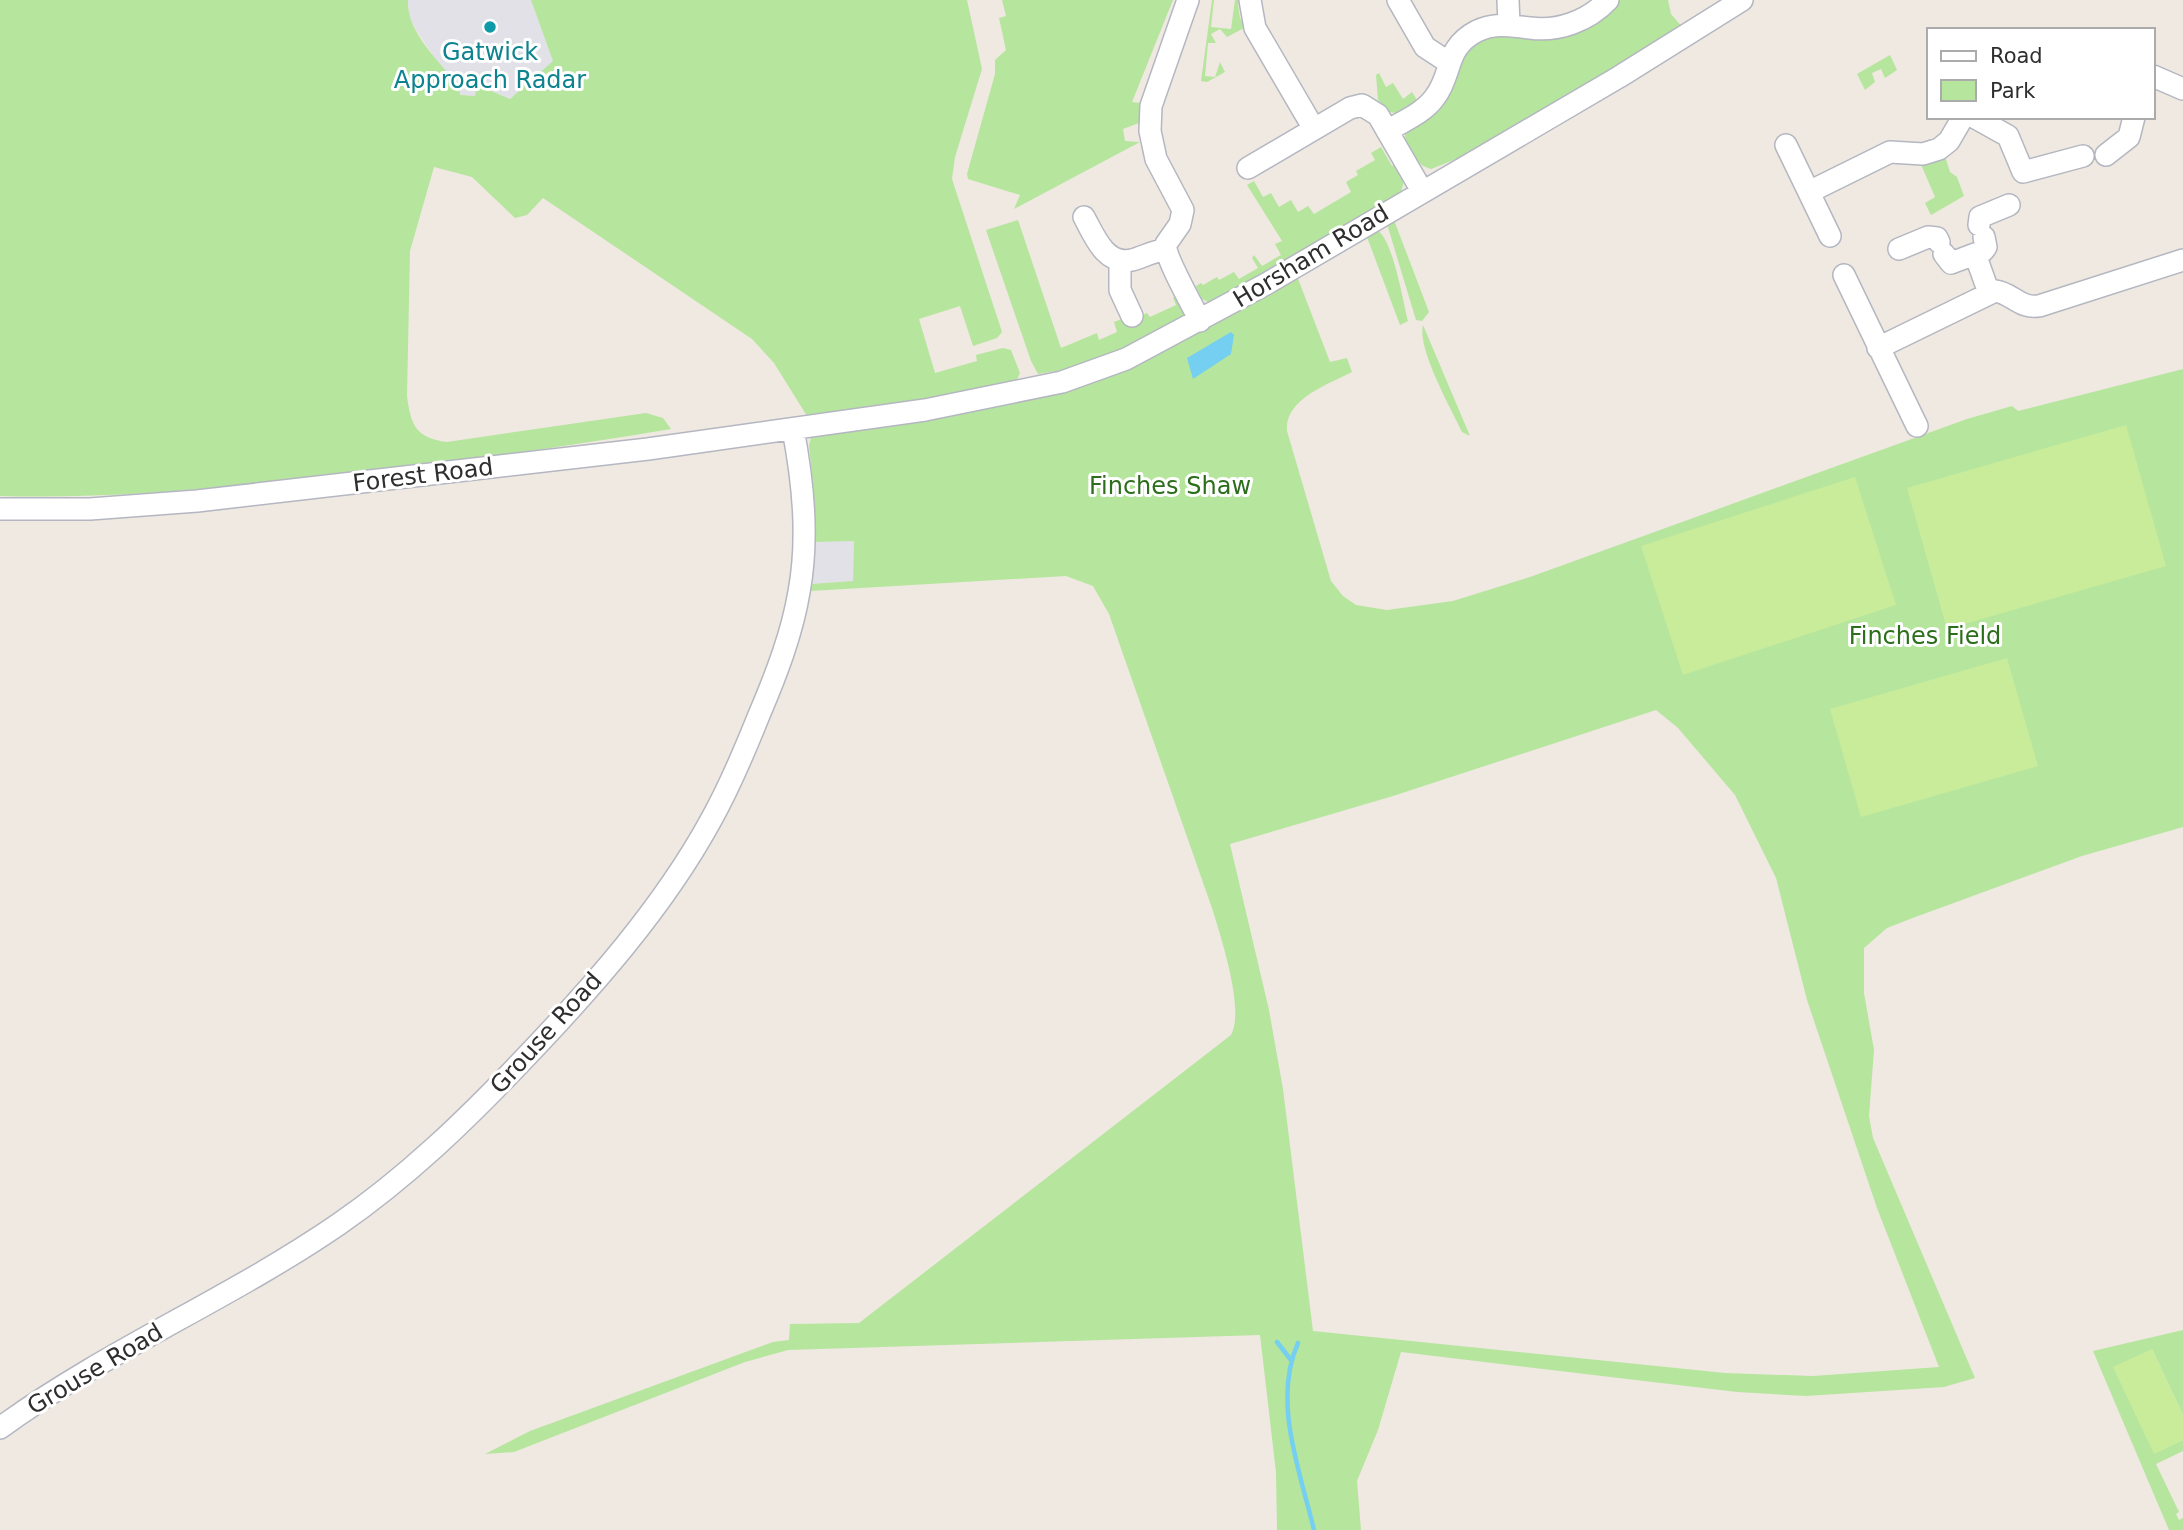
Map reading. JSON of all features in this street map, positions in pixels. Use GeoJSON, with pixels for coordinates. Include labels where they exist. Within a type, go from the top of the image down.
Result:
{"type":"FeatureCollection","features":[{"type":"Feature","properties":{"kind":"street"},"geometry":{"type":"LineString","coordinates":[[1188,0],[1150,106],[1150,131],[1156,159],[1183,210],[1180,224],[1169,238],[1165,250],[1200,321]]}},
{"type":"Feature","properties":{"kind":"street"},"geometry":{"type":"LineString","coordinates":[[1250,0],[1255,28],[1314,129]]}},
{"type":"Feature","properties":{"kind":"street"},"geometry":{"type":"LineString","coordinates":[[1398,0],[1425,47],[1448,62]]}},
{"type":"Feature","properties":{"kind":"street"},"geometry":{"type":"LineString","coordinates":[[1508,0],[1509,24]]}},
{"type":"Feature","properties":{"kind":"street"},"geometry":{"type":"LineString","coordinates":[[1387,131],[1433,100],[1441,89],[1448,62],[1459,46],[1474,33],[1509,24],[1532,29],[1562,27],[1584,18],[1608,0]]}},
{"type":"Feature","properties":{"kind":"street","name":"Horsham Road"},"geometry":{"type":"LineString","coordinates":[[845,421],[925,410],[1062,382],[1114,365],[1200,321],[1619,77],[1742,0]]}},
{"type":"Feature","properties":{"kind":"street"},"geometry":{"type":"LineString","coordinates":[[2155,76],[2183,89]]}},
{"type":"Feature","properties":{"kind":"street"},"geometry":{"type":"LineString","coordinates":[[1248,167],[1357,105],[1375,111],[1422,191]]}},
{"type":"Feature","properties":{"kind":"street"},"geometry":{"type":"LineString","coordinates":[[1809,192],[1890,152],[1923,154],[1938,149],[1949,141],[1962,119]]}},
{"type":"Feature","properties":{"kind":"street"},"geometry":{"type":"LineString","coordinates":[[1978,119],[2003,132],[2010,139],[2023,172],[2083,156]]}},
{"type":"Feature","properties":{"kind":"street"},"geometry":{"type":"LineString","coordinates":[[2106,155],[2129,137],[2134,119]]}},
{"type":"Feature","properties":{"kind":"street"},"geometry":{"type":"LineString","coordinates":[[1786,145],[1830,236]]}},
{"type":"Feature","properties":{"kind":"street"},"geometry":{"type":"LineString","coordinates":[[1989,293],[1978,245],[1980,217],[2009,205]]}},
{"type":"Feature","properties":{"kind":"street"},"geometry":{"type":"LineString","coordinates":[[1084,217],[1104,250],[1120,260],[1165,250]]}},
{"type":"Feature","properties":{"kind":"street"},"geometry":{"type":"LineString","coordinates":[[1899,249],[1928,237],[1937,238],[1948,262],[1978,245]]}},
{"type":"Feature","properties":{"kind":"street"},"geometry":{"type":"LineString","coordinates":[[1120,260],[1120,289],[1132,316]]}},
{"type":"Feature","properties":{"kind":"street"},"geometry":{"type":"LineString","coordinates":[[1878,348],[1998,290],[2025,306],[2039,306],[2183,260]]}},
{"type":"Feature","properties":{"kind":"street"},"geometry":{"type":"LineString","coordinates":[[1844,275],[1917,426]]}},
{"type":"Feature","properties":{"kind":"street","name":"Forest Road"},"geometry":{"type":"LineString","coordinates":[[0,509],[90,509],[197,501],[845,421]]}},
{"type":"Feature","properties":{"kind":"street","name":"Grouse Road"},"geometry":{"type":"LineString","coordinates":[[0,1428],[142,1339],[293,1255],[396,1182],[469,1117],[554,1028],[632,934],[710,822],[746,747],[787,640],[804,556],[802,487],[793,429]]}},
{"type":"Feature","properties":{"kind":"shaded area"},"geometry":{"type":"Polygon","coordinates":[[[408,0],[531,0],[554,61],[510,99],[477,85],[475,96],[459,95],[415,28],[409,16],[408,0]]]}},
{"type":"Feature","properties":{"kind":"shaded area"},"geometry":{"type":"Polygon","coordinates":[[[854,540],[853,581],[811,584],[814,542],[854,540]]]}},
{"type":"Feature","properties":{"kind":"green space"},"geometry":{"type":"Polygon","coordinates":[[[0,0],[408,0],[412,24],[418,35],[459,86],[460,95],[475,96],[477,85],[510,99],[553,61],[531,0],[967,0],[982,69],[955,157],[952,179],[1002,332],[997,338],[973,346],[960,306],[919,319],[935,373],[977,361],[976,355],[1003,348],[1011,350],[1020,373],[1007,402],[1297,276],[1330,362],[1347,358],[1352,372],[1300,401],[1288,420],[1287,431],[1331,581],[1343,596],[1356,605],[1387,610],[1453,601],[1530,577],[1967,419],[2012,406],[2018,411],[2183,369],[2183,827],[2082,856],[1910,919],[1887,928],[1864,948],[1864,993],[1874,1050],[1869,1116],[1873,1138],[1975,1378],[1944,1387],[1806,1396],[1737,1392],[1401,1352],[1378,1430],[1357,1481],[1361,1530],[1277,1530],[1276,1472],[1260,1335],[788,1350],[745,1362],[514,1452],[485,1454],[530,1431],[773,1342],[789,1340],[790,1324],[859,1323],[1231,1035],[1235,1024],[1234,992],[1221,938],[1109,614],[1093,586],[1066,576],[810,591],[811,584],[853,581],[854,541],[814,542],[814,496],[809,445],[817,432],[774,363],[752,339],[543,198],[527,215],[515,218],[472,177],[434,167],[410,251],[407,396],[417,429],[428,437],[447,442],[646,413],[663,418],[671,429],[495,456],[239,485],[120,494],[0,496],[0,0]],[[1656,710],[1393,796],[1230,844],[1269,1010],[1283,1089],[1313,1331],[1725,1373],[1813,1376],[1939,1367],[1877,1208],[1807,1000],[1776,878],[1735,795],[1678,728],[1656,710]]]}},
{"type":"Feature","properties":{"kind":"green space"},"geometry":{"type":"Polygon","coordinates":[[[1002,0],[1173,0],[1132,102],[1141,103],[1139,123],[1123,129],[1125,141],[1140,142],[1014,209],[1020,195],[968,179],[967,174],[995,74],[995,60],[1006,50],[999,18],[1006,16],[1002,0]]]}},
{"type":"Feature","properties":{"kind":"green space"},"geometry":{"type":"Polygon","coordinates":[[[1212,0],[1211,27],[1231,29],[1235,0],[1241,0],[1238,4],[1240,18],[1246,27],[1227,37],[1220,29],[1211,34],[1216,43],[1208,43],[1205,76],[1215,77],[1220,62],[1225,72],[1207,82],[1201,81],[1212,0]]]}},
{"type":"Feature","properties":{"kind":"green space"},"geometry":{"type":"Polygon","coordinates":[[[1614,0],[1668,0],[1671,14],[1684,29],[1463,160],[1456,159],[1431,169],[1413,156],[1405,135],[1448,98],[1452,90],[1447,87],[1455,61],[1479,37],[1529,34],[1614,0]]]}},
{"type":"Feature","properties":{"kind":"green space"},"geometry":{"type":"Polygon","coordinates":[[[1890,55],[1897,70],[1885,78],[1881,69],[1872,73],[1875,82],[1865,90],[1857,74],[1890,55]]]}},
{"type":"Feature","properties":{"kind":"green space"},"geometry":{"type":"Polygon","coordinates":[[[1379,73],[1386,87],[1393,83],[1403,99],[1412,92],[1417,100],[1396,113],[1389,112],[1378,100],[1376,75],[1379,73]]]}},
{"type":"Feature","properties":{"kind":"green space"},"geometry":{"type":"Polygon","coordinates":[[[1381,147],[1392,166],[1397,163],[1405,177],[1400,196],[1211,304],[1201,298],[1196,286],[1201,283],[1203,285],[1217,277],[1219,280],[1234,272],[1239,279],[1258,268],[1252,258],[1254,255],[1262,266],[1281,255],[1275,244],[1282,241],[1247,185],[1254,181],[1263,197],[1271,193],[1279,207],[1291,200],[1298,212],[1308,206],[1314,214],[1351,192],[1346,182],[1358,175],[1356,171],[1375,160],[1371,153],[1381,147]]]}},
{"type":"Feature","properties":{"kind":"green space"},"geometry":{"type":"Polygon","coordinates":[[[1945,156],[1950,172],[1957,177],[1964,196],[1931,215],[1925,203],[1935,197],[1920,162],[1945,156]]]}},
{"type":"Feature","properties":{"kind":"green space"},"geometry":{"type":"Polygon","coordinates":[[[1018,220],[1061,348],[1097,333],[1099,340],[1117,332],[1114,322],[1124,318],[1126,323],[1147,313],[1150,317],[1176,305],[1173,298],[1178,295],[1184,317],[1100,364],[1038,374],[1031,361],[986,230],[1018,220]]]}},
{"type":"Feature","properties":{"kind":"green space"},"geometry":{"type":"Polygon","coordinates":[[[1394,220],[1429,312],[1422,321],[1416,320],[1387,224],[1394,220]]]}},
{"type":"Feature","properties":{"kind":"green space"},"geometry":{"type":"Polygon","coordinates":[[[1377,230],[1388,245],[1400,286],[1408,321],[1400,325],[1367,237],[1377,230]]]}},
{"type":"Feature","properties":{"kind":"green space"},"geometry":{"type":"Polygon","coordinates":[[[1423,325],[1470,436],[1462,432],[1436,378],[1425,348],[1423,325]]]}},
{"type":"Feature","properties":{"kind":"green space"},"geometry":{"type":"Polygon","coordinates":[[[2126,425],[2166,566],[1947,629],[1907,488],[2126,425]]]}},
{"type":"Feature","properties":{"kind":"green space"},"geometry":{"type":"Polygon","coordinates":[[[1855,477],[1896,605],[1683,675],[1641,546],[1855,477]]]}},
{"type":"Feature","properties":{"kind":"green space"},"geometry":{"type":"Polygon","coordinates":[[[2007,658],[2038,766],[1861,817],[1830,709],[2007,658]]]}},
{"type":"Feature","properties":{"kind":"green space"},"geometry":{"type":"Polygon","coordinates":[[[2183,1330],[2183,1415],[2152,1349],[2154,1453],[2183,1440],[2183,1451],[2156,1464],[2179,1512],[2176,1514],[2179,1520],[2183,1518],[2183,1530],[2169,1530],[2093,1351],[2183,1330]]]}},
{"type":"Feature","properties":{"kind":"green space"},"geometry":{"type":"Polygon","coordinates":[[[2152,1349],[2183,1415],[2183,1440],[2154,1454],[2113,1367],[2152,1349]]]}},
{"type":"Feature","properties":{"kind":"water"},"geometry":{"type":"Polygon","coordinates":[[[1231,332],[1234,335],[1231,354],[1193,379],[1187,358],[1231,332]]]}},
{"type":"Feature","properties":{"kind":"waterway"},"geometry":{"type":"LineString","coordinates":[[1277,1342],[1291,1360]]}},
{"type":"Feature","properties":{"kind":"waterway"},"geometry":{"type":"LineString","coordinates":[[1298,1343],[1291,1365],[1288,1412],[1296,1460],[1314,1530]]}},
{"type":"Feature","properties":{"kind":"place","name":"Gatwick Approach Radar"},"geometry":{"type":"Point","coordinates":[490,27]}},
{"type":"Feature","properties":{"kind":"park label","name":"Finches Shaw"},"geometry":{"type":"Point","coordinates":[1170,486]}},
{"type":"Feature","properties":{"kind":"park label","name":"Finches Field"},"geometry":{"type":"Point","coordinates":[1925,636]}}]}
